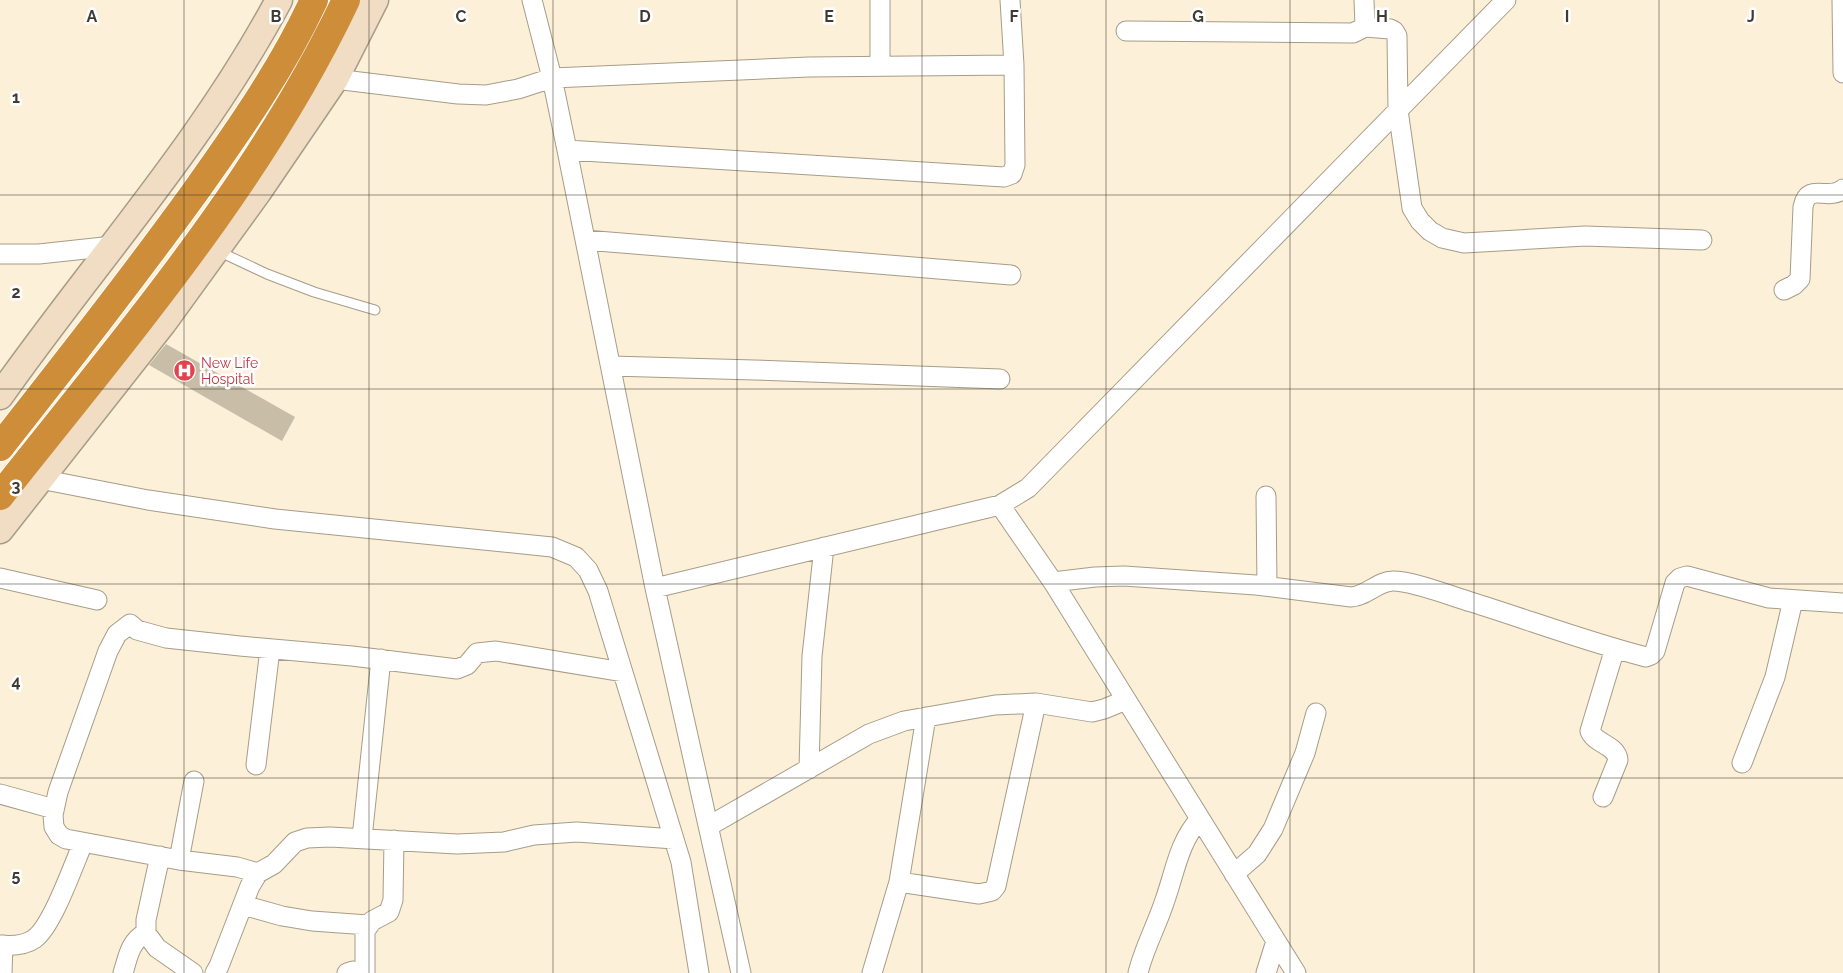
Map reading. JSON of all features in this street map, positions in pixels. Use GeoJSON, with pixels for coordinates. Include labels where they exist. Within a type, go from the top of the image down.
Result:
{"type":"FeatureCollection","features":[{"type":"Feature","properties":{"kind":"highway"},"geometry":{"type":"LineString","coordinates":[[0,447],[149,256],[255,108],[295,38],[314,0]]}},
{"type":"Feature","properties":{"kind":"highway"},"geometry":{"type":"LineString","coordinates":[[0,496],[147,310],[240,184],[295,98],[346,0]]}},
{"type":"Feature","properties":{"kind":"street"},"geometry":{"type":"LineString","coordinates":[[0,396],[28,356],[195,136],[255,45],[279,0]]}},
{"type":"Feature","properties":{"kind":"street"},"geometry":{"type":"LineString","coordinates":[[0,530],[163,323],[216,250],[335,79],[375,0]]}},
{"type":"Feature","properties":{"kind":"street"},"geometry":{"type":"LineString","coordinates":[[532,0],[546,80],[567,150],[655,588],[741,973]]}},
{"type":"Feature","properties":{"kind":"street"},"geometry":{"type":"LineString","coordinates":[[567,150],[1004,177],[1012,174],[1014,165],[1014,65],[1010,0]]}},
{"type":"Feature","properties":{"kind":"street"},"geometry":{"type":"LineString","coordinates":[[1364,0],[1365,27]]}},
{"type":"Feature","properties":{"kind":"street"},"geometry":{"type":"LineString","coordinates":[[655,588],[1000,505],[1028,488],[1506,0]]}},
{"type":"Feature","properties":{"kind":"street"},"geometry":{"type":"LineString","coordinates":[[1842,0],[1843,73]]}},
{"type":"Feature","properties":{"kind":"street"},"geometry":{"type":"LineString","coordinates":[[880,1],[880,66]]}},
{"type":"Feature","properties":{"kind":"street"},"geometry":{"type":"LineString","coordinates":[[1126,31],[1353,33],[1365,27],[1390,29],[1394,31],[1396,36],[1398,110],[1412,208],[1420,221],[1430,231],[1442,238],[1464,243],[1585,236],[1702,240]]}},
{"type":"Feature","properties":{"kind":"street"},"geometry":{"type":"LineString","coordinates":[[335,79],[458,94],[486,95],[518,89],[546,80],[809,67],[1014,65]]}},
{"type":"Feature","properties":{"kind":"street"},"geometry":{"type":"LineString","coordinates":[[1784,290],[1794,285],[1800,279],[1804,201],[1810,194],[1831,195],[1843,189]]}},
{"type":"Feature","properties":{"kind":"street"},"geometry":{"type":"LineString","coordinates":[[585,240],[1011,275]]}},
{"type":"Feature","properties":{"kind":"street"},"geometry":{"type":"LineString","coordinates":[[0,254],[38,254],[113,246]]}},
{"type":"Feature","properties":{"kind":"street"},"geometry":{"type":"LineString","coordinates":[[611,366],[1000,379]]}},
{"type":"Feature","properties":{"kind":"street"},"geometry":{"type":"LineString","coordinates":[[40,479],[148,500],[275,519],[552,547],[576,557],[588,570],[598,591],[681,862],[699,973]]}},
{"type":"Feature","properties":{"kind":"street"},"geometry":{"type":"LineString","coordinates":[[1266,496],[1267,586]]}},
{"type":"Feature","properties":{"kind":"street"},"geometry":{"type":"LineString","coordinates":[[1000,505],[1053,582],[1296,973]]}},
{"type":"Feature","properties":{"kind":"street"},"geometry":{"type":"LineString","coordinates":[[810,769],[812,656],[824,548]]}},
{"type":"Feature","properties":{"kind":"street"},"geometry":{"type":"LineString","coordinates":[[1053,582],[1124,576],[1267,586],[1351,597],[1364,594],[1384,583],[1392,581],[1403,582],[1447,594],[1646,657],[1655,651],[1675,583],[1680,578],[1687,576],[1769,598],[1843,603]]}},
{"type":"Feature","properties":{"kind":"street"},"geometry":{"type":"LineString","coordinates":[[0,578],[97,600]]}},
{"type":"Feature","properties":{"kind":"street"},"geometry":{"type":"LineString","coordinates":[[1742,763],[1775,677],[1793,600]]}},
{"type":"Feature","properties":{"kind":"street"},"geometry":{"type":"LineString","coordinates":[[258,873],[237,867],[179,860],[83,843],[66,839],[59,835],[54,827],[52,815],[58,792],[108,650],[117,634],[130,624],[137,630],[166,638],[381,659],[457,669],[467,665],[477,653],[496,651],[623,672]]}},
{"type":"Feature","properties":{"kind":"street"},"geometry":{"type":"LineString","coordinates":[[1603,797],[1618,756],[1594,737],[1590,731],[1614,648]]}},
{"type":"Feature","properties":{"kind":"street"},"geometry":{"type":"LineString","coordinates":[[256,765],[270,649]]}},
{"type":"Feature","properties":{"kind":"street"},"geometry":{"type":"LineString","coordinates":[[362,838],[381,659]]}},
{"type":"Feature","properties":{"kind":"street"},"geometry":{"type":"LineString","coordinates":[[709,826],[870,734],[904,721],[994,705],[1036,703],[1092,712],[1126,700]]}},
{"type":"Feature","properties":{"kind":"street"},"geometry":{"type":"LineString","coordinates":[[899,882],[979,894],[992,890],[996,886],[1036,703]]}},
{"type":"Feature","properties":{"kind":"street"},"geometry":{"type":"LineString","coordinates":[[1234,874],[1257,854],[1273,828],[1305,753],[1316,713]]}},
{"type":"Feature","properties":{"kind":"street"},"geometry":{"type":"LineString","coordinates":[[872,973],[899,882],[926,717]]}},
{"type":"Feature","properties":{"kind":"street"},"geometry":{"type":"LineString","coordinates":[[179,860],[194,781]]}},
{"type":"Feature","properties":{"kind":"street"},"geometry":{"type":"LineString","coordinates":[[0,794],[54,809]]}},
{"type":"Feature","properties":{"kind":"street"},"geometry":{"type":"LineString","coordinates":[[1138,973],[1165,900],[1181,849],[1193,827],[1200,820]]}},
{"type":"Feature","properties":{"kind":"street"},"geometry":{"type":"LineString","coordinates":[[215,973],[250,886],[258,873],[274,864],[295,842],[307,838],[362,838],[457,844],[504,842],[534,835],[577,832],[674,839]]}},
{"type":"Feature","properties":{"kind":"street"},"geometry":{"type":"LineString","coordinates":[[243,904],[282,916],[312,921],[368,925],[385,915],[392,906],[395,885],[394,840]]}},
{"type":"Feature","properties":{"kind":"street"},"geometry":{"type":"LineString","coordinates":[[2,973],[2,945],[20,945],[33,940],[43,931],[83,843]]}},
{"type":"Feature","properties":{"kind":"street"},"geometry":{"type":"LineString","coordinates":[[160,856],[146,920],[146,933],[157,948],[193,973]]}},
{"type":"Feature","properties":{"kind":"street"},"geometry":{"type":"LineString","coordinates":[[365,973],[365,937],[368,925]]}},
{"type":"Feature","properties":{"kind":"street"},"geometry":{"type":"LineString","coordinates":[[123,973],[131,946],[139,936],[146,933]]}},
{"type":"Feature","properties":{"kind":"street"},"geometry":{"type":"LineString","coordinates":[[1266,973],[1276,941]]}},
{"type":"Feature","properties":{"kind":"street"},"geometry":{"type":"LineString","coordinates":[[347,973],[352,971],[361,973]]}},
{"type":"Feature","properties":{"kind":"lane"},"geometry":{"type":"LineString","coordinates":[[216,250],[267,274],[314,292],[375,310]]}},
{"type":"Feature","properties":{"kind":"building"},"geometry":{"type":"Polygon","coordinates":[[[166,344],[295,417],[282,441],[149,365],[166,344]]]}},
{"type":"Feature","properties":{"kind":"place","name":"New Life Hospital"},"geometry":{"type":"Point","coordinates":[185,371]}}]}
